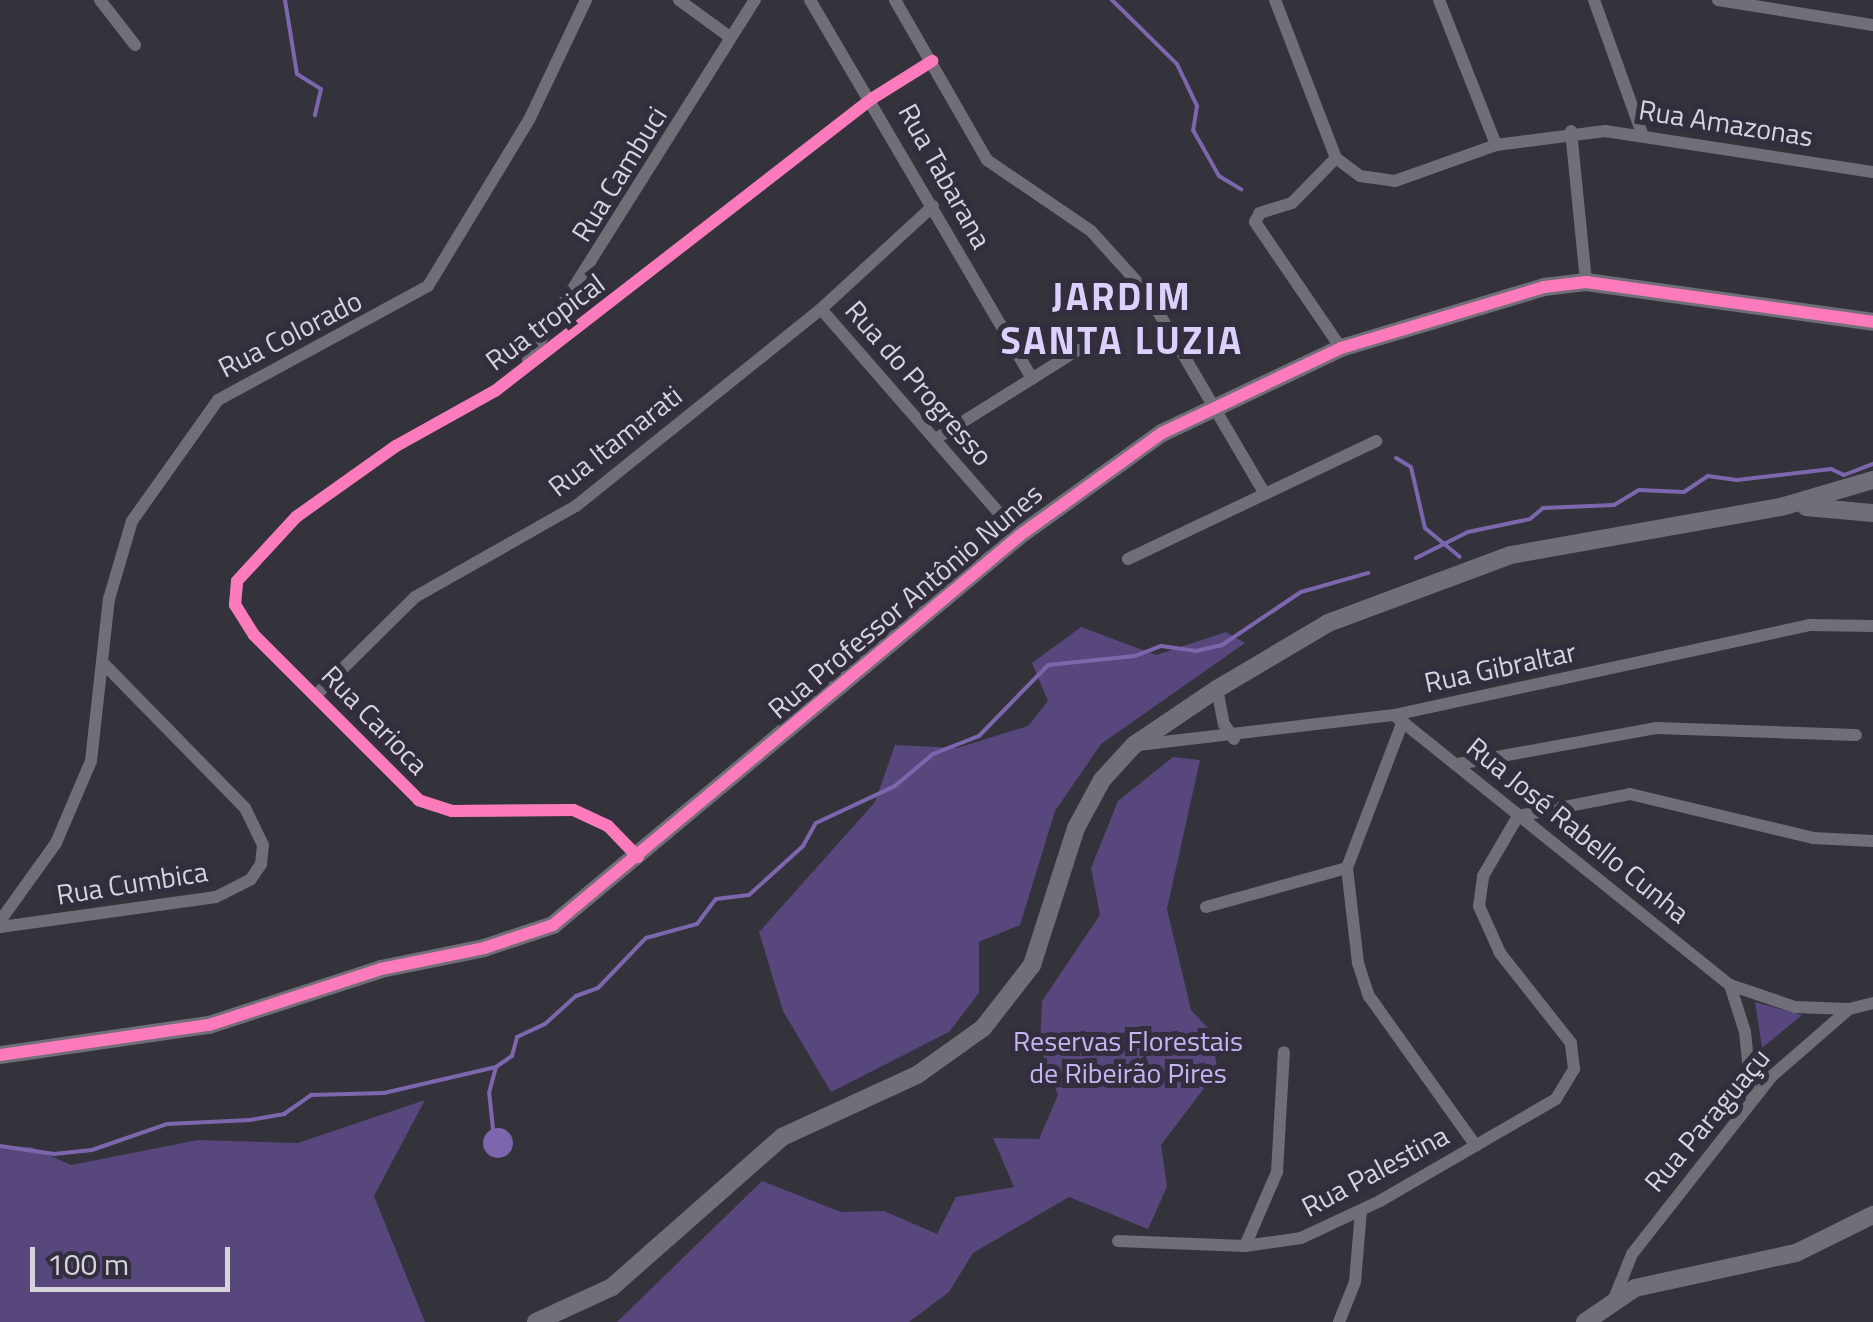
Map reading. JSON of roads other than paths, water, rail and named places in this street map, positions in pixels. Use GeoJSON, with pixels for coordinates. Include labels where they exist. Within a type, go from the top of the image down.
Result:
{"type":"FeatureCollection","features":[{"type":"Feature","properties":{"kind":"street"},"geometry":{"type":"LineString","coordinates":[[100,0],[135,45]]}},
{"type":"Feature","properties":{"kind":"street","name":"Rua Colorado"},"geometry":{"type":"LineString","coordinates":[[0,924],[38,872],[73,808],[90,761],[114,574],[132,521],[204,416],[243,381],[428,286],[529,120],[586,0]]}},
{"type":"Feature","properties":{"kind":"street"},"geometry":{"type":"LineString","coordinates":[[679,0],[730,37]]}},
{"type":"Feature","properties":{"kind":"street","name":"Rua Cambuci"},"geometry":{"type":"LineString","coordinates":[[521,371],[665,151],[755,0]]}},
{"type":"Feature","properties":{"kind":"street","name":"Rua Tabarana"},"geometry":{"type":"LineString","coordinates":[[810,0],[872,98],[1032,379]]}},
{"type":"Feature","properties":{"kind":"street"},"geometry":{"type":"LineString","coordinates":[[894,0],[987,160],[1114,252],[1216,402],[1265,494]]}},
{"type":"Feature","properties":{"kind":"street"},"geometry":{"type":"LineString","coordinates":[[1275,0],[1336,158],[1292,204],[1254,219],[1341,348]]}},
{"type":"Feature","properties":{"kind":"street"},"geometry":{"type":"LineString","coordinates":[[1439,0],[1496,145]]}},
{"type":"Feature","properties":{"kind":"street"},"geometry":{"type":"LineString","coordinates":[[1594,0],[1642,134]]}},
{"type":"Feature","properties":{"kind":"street"},"geometry":{"type":"LineString","coordinates":[[1718,0],[1873,25]]}},
{"type":"Feature","properties":{"kind":"street","name":"Rua tropical"},"geometry":{"type":"LineString","coordinates":[[254,635],[238,615],[234,593],[263,547],[354,474],[521,371],[872,98],[932,61]]}},
{"type":"Feature","properties":{"kind":"street"},"geometry":{"type":"LineString","coordinates":[[1570,131],[1586,282]]}},
{"type":"Feature","properties":{"kind":"street","name":"Rua Amazonas"},"geometry":{"type":"LineString","coordinates":[[1336,158],[1370,180],[1394,181],[1496,145],[1570,131],[1642,134],[1873,172]]}},
{"type":"Feature","properties":{"kind":"street","name":"Rua Itamarati"},"geometry":{"type":"LineString","coordinates":[[316,695],[415,598],[576,506],[821,309],[933,206]]}},
{"type":"Feature","properties":{"kind":"street","name":"Rua Professor Antônio Nunes"},"geometry":{"type":"LineString","coordinates":[[0,1055],[209,1025],[381,968],[538,932],[570,914],[1019,536],[1216,402],[1341,348],[1544,287],[1586,282],[1873,322]]}},
{"type":"Feature","properties":{"kind":"street","name":"Rua do Progresso"},"geometry":{"type":"LineString","coordinates":[[821,309],[1019,536]]}},
{"type":"Feature","properties":{"kind":"street"},"geometry":{"type":"LineString","coordinates":[[936,438],[1078,350]]}},
{"type":"Feature","properties":{"kind":"street"},"geometry":{"type":"LineString","coordinates":[[1128,559],[1376,441]]}},
{"type":"Feature","properties":{"kind":"street"},"geometry":{"type":"LineString","coordinates":[[536,1322],[584,1304],[626,1276],[782,1137],[917,1076],[983,1028],[1032,965],[1087,803],[1134,745],[1217,689],[1328,623],[1511,555],[1781,507],[1873,480]]}},
{"type":"Feature","properties":{"kind":"street"},"geometry":{"type":"LineString","coordinates":[[1781,507],[1873,512]]}},
{"type":"Feature","properties":{"kind":"street","name":"Rua Gibraltar"},"geometry":{"type":"LineString","coordinates":[[1134,745],[1234,738],[1398,718],[1809,625],[1873,626]]}},
{"type":"Feature","properties":{"kind":"street","name":"Rua Carioca"},"geometry":{"type":"LineString","coordinates":[[254,635],[404,788],[433,808],[573,810],[608,826],[638,857]]}},
{"type":"Feature","properties":{"kind":"street","name":"Rua Cumbica"},"geometry":{"type":"LineString","coordinates":[[0,924],[216,897],[238,888],[261,864],[263,845],[246,808],[102,662]]}},
{"type":"Feature","properties":{"kind":"street"},"geometry":{"type":"LineString","coordinates":[[1217,689],[1224,724],[1234,738]]}},
{"type":"Feature","properties":{"kind":"street"},"geometry":{"type":"LineString","coordinates":[[1398,718],[1347,868],[1358,963],[1369,996],[1476,1146]]}},
{"type":"Feature","properties":{"kind":"street","name":"Rua José Rabello Cunha"},"geometry":{"type":"LineString","coordinates":[[1398,718],[1730,985],[1795,1007],[1848,1010]]}},
{"type":"Feature","properties":{"kind":"street"},"geometry":{"type":"LineString","coordinates":[[1458,764],[1656,728],[1856,735]]}},
{"type":"Feature","properties":{"kind":"street"},"geometry":{"type":"LineString","coordinates":[[1518,816],[1630,794],[1813,838],[1873,841]]}},
{"type":"Feature","properties":{"kind":"street","name":"Rua Palestina"},"geometry":{"type":"LineString","coordinates":[[1118,1240],[1245,1246],[1301,1238],[1361,1211],[1556,1099],[1574,1068],[1560,1025],[1500,954],[1479,906],[1482,876],[1518,816]]}},
{"type":"Feature","properties":{"kind":"street"},"geometry":{"type":"LineString","coordinates":[[1206,907],[1347,868]]}},
{"type":"Feature","properties":{"kind":"street"},"geometry":{"type":"LineString","coordinates":[[1730,985],[1745,1032],[1752,1100]]}},
{"type":"Feature","properties":{"kind":"street","name":"Rua Paraguaçu"},"geometry":{"type":"LineString","coordinates":[[1614,1299],[1632,1254],[1752,1100],[1848,1010],[1873,1003]]}},
{"type":"Feature","properties":{"kind":"street"},"geometry":{"type":"LineString","coordinates":[[1245,1246],[1277,1172],[1284,1052]]}},
{"type":"Feature","properties":{"kind":"street"},"geometry":{"type":"LineString","coordinates":[[1339,1322],[1355,1282],[1361,1211]]}},
{"type":"Feature","properties":{"kind":"street"},"geometry":{"type":"LineString","coordinates":[[1586,1322],[1614,1299],[1655,1281],[1796,1252],[1873,1215]]}},
{"type":"Feature","properties":{"kind":"waterway"},"geometry":{"type":"LineString","coordinates":[[285,0],[297,74],[321,89],[315,115]]}},
{"type":"Feature","properties":{"kind":"waterway"},"geometry":{"type":"LineString","coordinates":[[1112,0],[1177,64],[1197,106],[1193,130],[1219,176],[1241,189]]}},
{"type":"Feature","properties":{"kind":"waterway"},"geometry":{"type":"LineString","coordinates":[[1396,458],[1411,467],[1425,528],[1460,557]]}},
{"type":"Feature","properties":{"kind":"waterway"},"geometry":{"type":"LineString","coordinates":[[1416,558],[1468,532],[1530,519],[1543,508],[1614,505],[1639,490],[1684,492],[1708,476],[1737,480],[1831,469],[1844,475],[1873,464]]}},
{"type":"Feature","properties":{"kind":"waterway"},"geometry":{"type":"LineString","coordinates":[[0,1146],[54,1154],[92,1150],[167,1124],[250,1120],[284,1114],[311,1095],[384,1093],[496,1067],[512,1056],[517,1037],[545,1024],[576,996],[598,988],[646,938],[697,924],[716,899],[749,895],[803,846],[816,823],[895,786],[933,754],[979,736],[1048,665],[1135,656],[1161,646],[1196,651],[1222,645],[1301,592],[1368,573]]}},
{"type":"Feature","properties":{"kind":"waterway"},"geometry":{"type":"LineString","coordinates":[[493,1129],[489,1093],[496,1067]]}},
{"type":"Feature","properties":{"kind":"district","name":"JARDIM SANTA LUZIA"},"geometry":{"type":"Point","coordinates":[1122,318]}},
{"type":"Feature","properties":{"kind":"park label","name":"Reservas Florestais de Ribeirão Pires"},"geometry":{"type":"Point","coordinates":[1128,1057]}}]}
